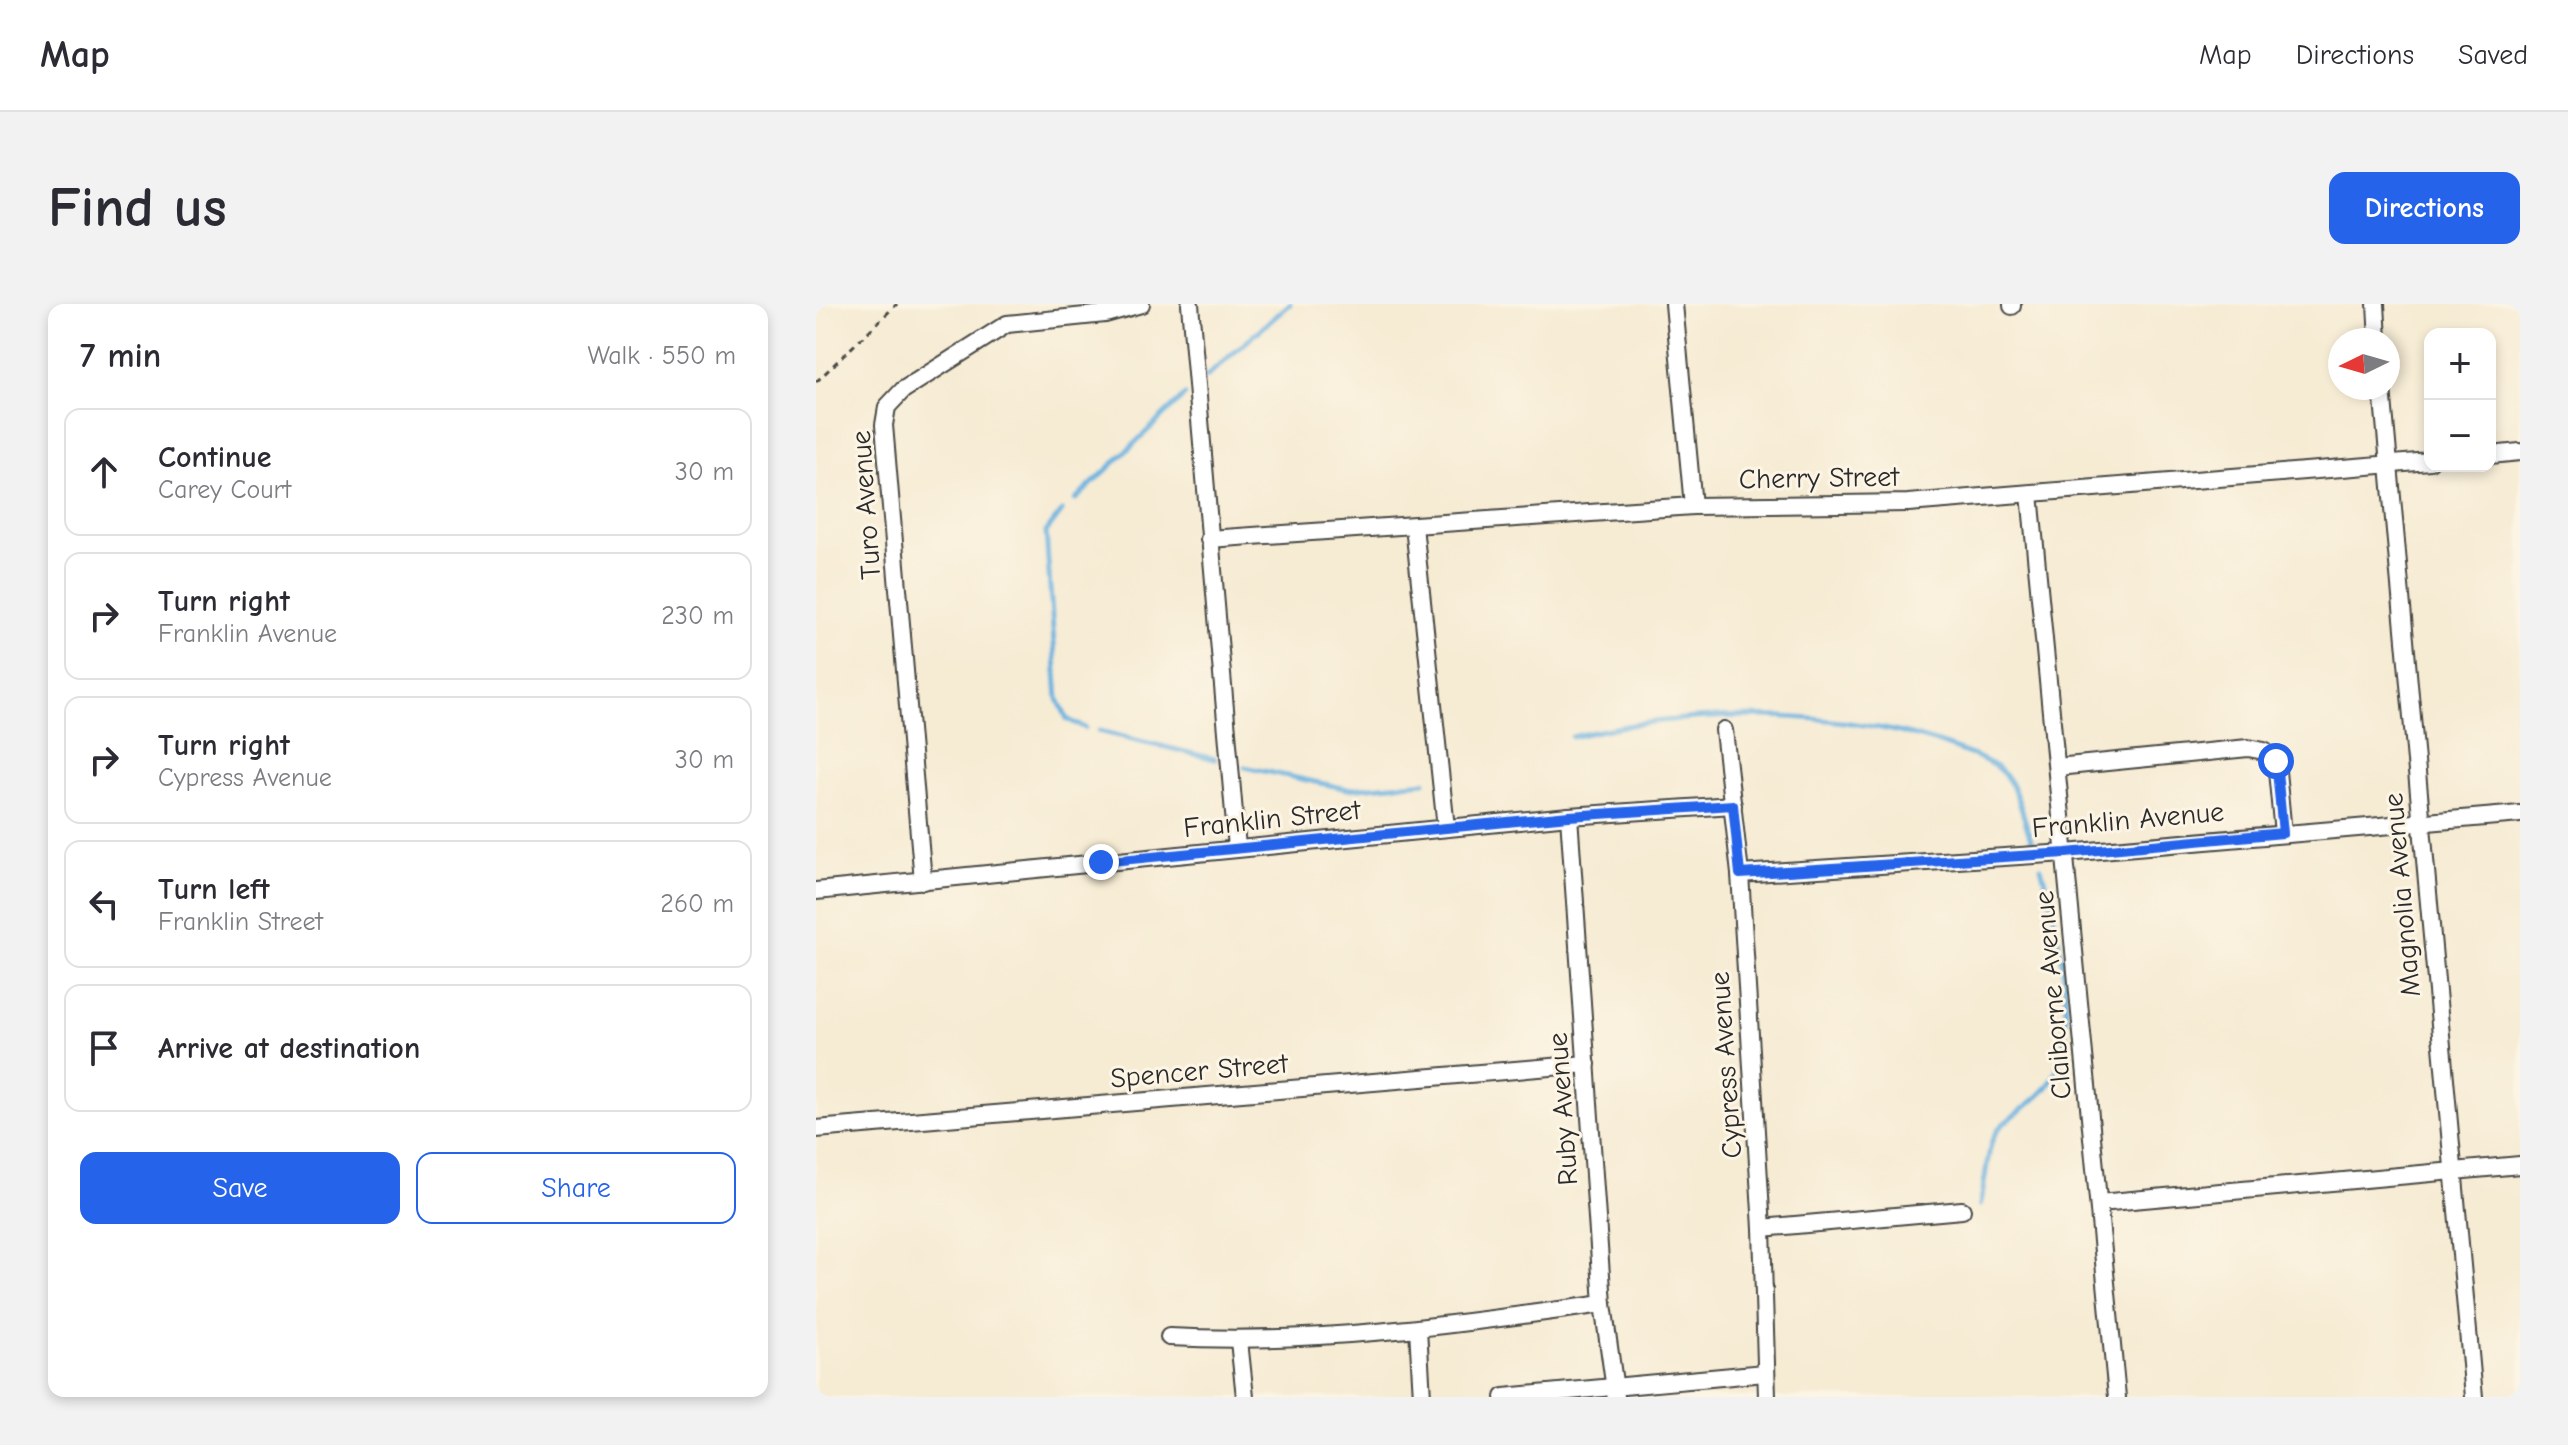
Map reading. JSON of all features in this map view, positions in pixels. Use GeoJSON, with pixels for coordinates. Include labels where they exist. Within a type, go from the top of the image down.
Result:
{"type":"FeatureCollection","features":[{"type":"Feature","properties":{"kind":"street","name":"Turo Avenue"},"geometry":{"type":"LineString","coordinates":[[923,881],[884,425],[887,407],[903,390],[1007,324],[1105,314],[1141,304]]}},
{"type":"Feature","properties":{"kind":"street"},"geometry":{"type":"LineString","coordinates":[[1190,304],[1237,848]]}},
{"type":"Feature","properties":{"kind":"street"},"geometry":{"type":"LineString","coordinates":[[1674,304],[1693,506]]}},
{"type":"Feature","properties":{"kind":"street"},"geometry":{"type":"LineString","coordinates":[[2376,304],[2377,328]]}},
{"type":"Feature","properties":{"kind":"street","name":"Magnolia Avenue"},"geometry":{"type":"LineString","coordinates":[[2383,400],[2474,1397]]}},
{"type":"Feature","properties":{"kind":"street"},"geometry":{"type":"LineString","coordinates":[[2496,454],[2520,452]]}},
{"type":"Feature","properties":{"kind":"street","name":"Cherry Street"},"geometry":{"type":"LineString","coordinates":[[1209,539],[1693,506],[1854,505],[2030,494],[2424,461]]}},
{"type":"Feature","properties":{"kind":"street","name":"Claiborne Avenue"},"geometry":{"type":"LineString","coordinates":[[2030,494],[2117,1397]]}},
{"type":"Feature","properties":{"kind":"street"},"geometry":{"type":"LineString","coordinates":[[1414,526],[1446,828]]}},
{"type":"Feature","properties":{"kind":"street","name":"Cypress Avenue"},"geometry":{"type":"LineString","coordinates":[[1724,730],[1740,874],[1762,1228],[1767,1397]]}},
{"type":"Feature","properties":{"kind":"street"},"geometry":{"type":"LineString","coordinates":[[2057,767],[2248,748],[2264,751],[2276,761],[2283,833]]}},
{"type":"Feature","properties":{"kind":"street","name":"Franklin Street"},"geometry":{"type":"LineString","coordinates":[[816,891],[1569,816],[1733,805]]}},
{"type":"Feature","properties":{"kind":"street","name":"Franklin Avenue"},"geometry":{"type":"LineString","coordinates":[[1740,874],[2066,853],[2520,814]]}},
{"type":"Feature","properties":{"kind":"street","name":"Ruby Avenue"},"geometry":{"type":"LineString","coordinates":[[1569,816],[1603,1304],[1616,1392]]}},
{"type":"Feature","properties":{"kind":"street","name":"Spencer Street"},"geometry":{"type":"LineString","coordinates":[[816,1129],[1587,1064]]}},
{"type":"Feature","properties":{"kind":"street"},"geometry":{"type":"LineString","coordinates":[[2099,1203],[2520,1165]]}},
{"type":"Feature","properties":{"kind":"street"},"geometry":{"type":"LineString","coordinates":[[1762,1228],[1962,1210]]}},
{"type":"Feature","properties":{"kind":"street"},"geometry":{"type":"LineString","coordinates":[[1169,1337],[1239,1341],[1418,1329],[1603,1304]]}},
{"type":"Feature","properties":{"kind":"street"},"geometry":{"type":"LineString","coordinates":[[1418,1329],[1422,1397]]}},
{"type":"Feature","properties":{"kind":"street"},"geometry":{"type":"LineString","coordinates":[[1239,1341],[1245,1397]]}},
{"type":"Feature","properties":{"kind":"street"},"geometry":{"type":"LineString","coordinates":[[1504,1397],[1616,1392],[1765,1373]]}},
{"type":"Feature","properties":{"kind":"path"},"geometry":{"type":"LineString","coordinates":[[816,382],[897,304]]}},
{"type":"Feature","properties":{"kind":"waterway"},"geometry":{"type":"LineString","coordinates":[[1206,377],[1290,304]]}},
{"type":"Feature","properties":{"kind":"waterway"},"geometry":{"type":"LineString","coordinates":[[1075,500],[1185,395]]}},
{"type":"Feature","properties":{"kind":"waterway"},"geometry":{"type":"LineString","coordinates":[[1062,511],[1046,532],[1058,699],[1067,719],[1085,728]]}},
{"type":"Feature","properties":{"kind":"waterway"},"geometry":{"type":"LineString","coordinates":[[1572,737],[1665,721],[1765,716],[1865,725],[1912,735],[1975,756],[1999,769],[2014,789],[2032,842]]}},
{"type":"Feature","properties":{"kind":"waterway"},"geometry":{"type":"LineString","coordinates":[[1099,731],[1215,759]]}},
{"type":"Feature","properties":{"kind":"waterway"},"geometry":{"type":"LineString","coordinates":[[1245,767],[1348,789],[1425,782]]}},
{"type":"Feature","properties":{"kind":"waterway"},"geometry":{"type":"LineString","coordinates":[[1980,1205],[1993,1138],[2003,1124],[2047,1088],[2061,1056],[2065,1031],[2064,974],[2054,916],[2041,867]]}},
{"type":"Feature","properties":{"kind":"route"},"geometry":{"type":"LineString","coordinates":[[1101,862],[1569,816],[1733,805],[1740,874],[2066,853],[2283,833],[2276,761]]}}]}
